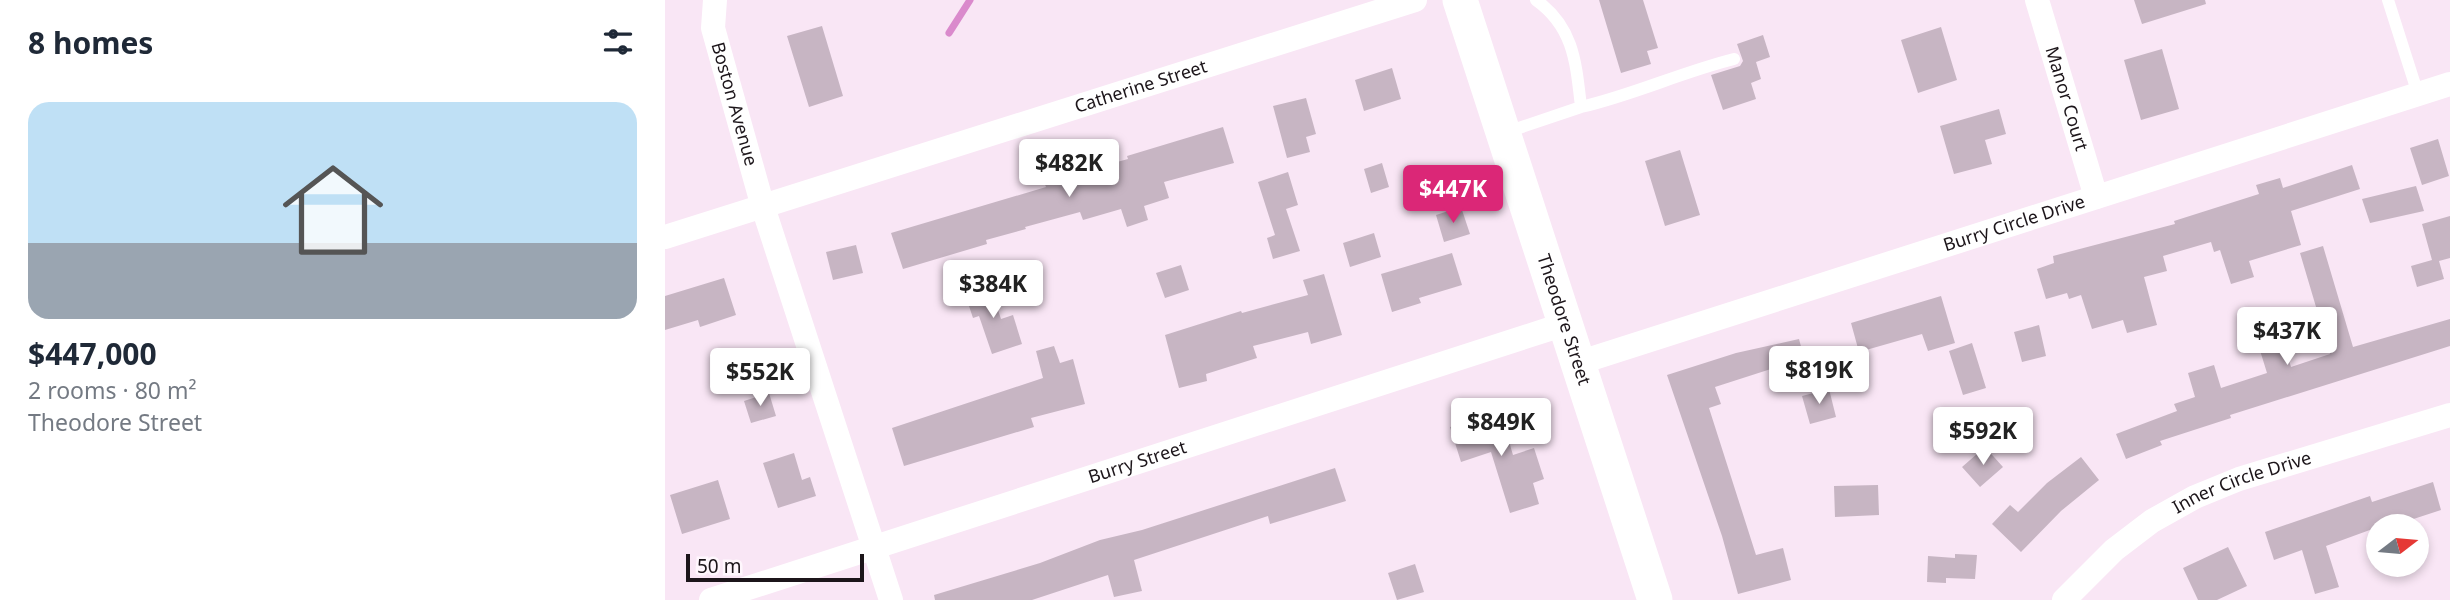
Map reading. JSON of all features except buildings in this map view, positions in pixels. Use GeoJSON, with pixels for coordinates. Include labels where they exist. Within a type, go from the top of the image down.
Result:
{"type":"FeatureCollection","features":[{"type":"Feature","properties":{"kind":"main road","name":"Theodore Street"},"geometry":{"type":"LineString","coordinates":[[1464,3],[1503,133],[1655,600]]}},
{"type":"Feature","properties":{"kind":"street","name":"Boston Avenue"},"geometry":{"type":"LineString","coordinates":[[715,0],[713,28],[763,207],[891,600]]}},
{"type":"Feature","properties":{"kind":"street","name":"Catherine Street"},"geometry":{"type":"LineString","coordinates":[[665,237],[1415,0]]}},
{"type":"Feature","properties":{"kind":"street","name":"Manor Court"},"geometry":{"type":"LineString","coordinates":[[2037,0],[2096,197]]}},
{"type":"Feature","properties":{"kind":"street","name":"Burry Circle Drive"},"geometry":{"type":"LineString","coordinates":[[1578,363],[2450,83]]}},
{"type":"Feature","properties":{"kind":"street","name":"Burry Street"},"geometry":{"type":"LineString","coordinates":[[711,600],[1565,324]]}},
{"type":"Feature","properties":{"kind":"street","name":"Inner Circle Drive"},"geometry":{"type":"LineString","coordinates":[[2063,600],[2114,550],[2152,521],[2195,497],[2239,479],[2450,415]]}},
{"type":"Feature","properties":{"kind":"lane"},"geometry":{"type":"LineString","coordinates":[[1536,0],[1554,13],[1565,29],[1576,68],[1581,107]]}},
{"type":"Feature","properties":{"kind":"lane"},"geometry":{"type":"LineString","coordinates":[[2388,0],[2418,94]]}},
{"type":"Feature","properties":{"kind":"lane"},"geometry":{"type":"LineString","coordinates":[[1503,133],[1581,107],[1627,96],[1703,67],[1734,59]]}},
{"type":"Feature","properties":{"kind":"waterway"},"geometry":{"type":"LineString","coordinates":[[949,33],[970,0]]}}]}
